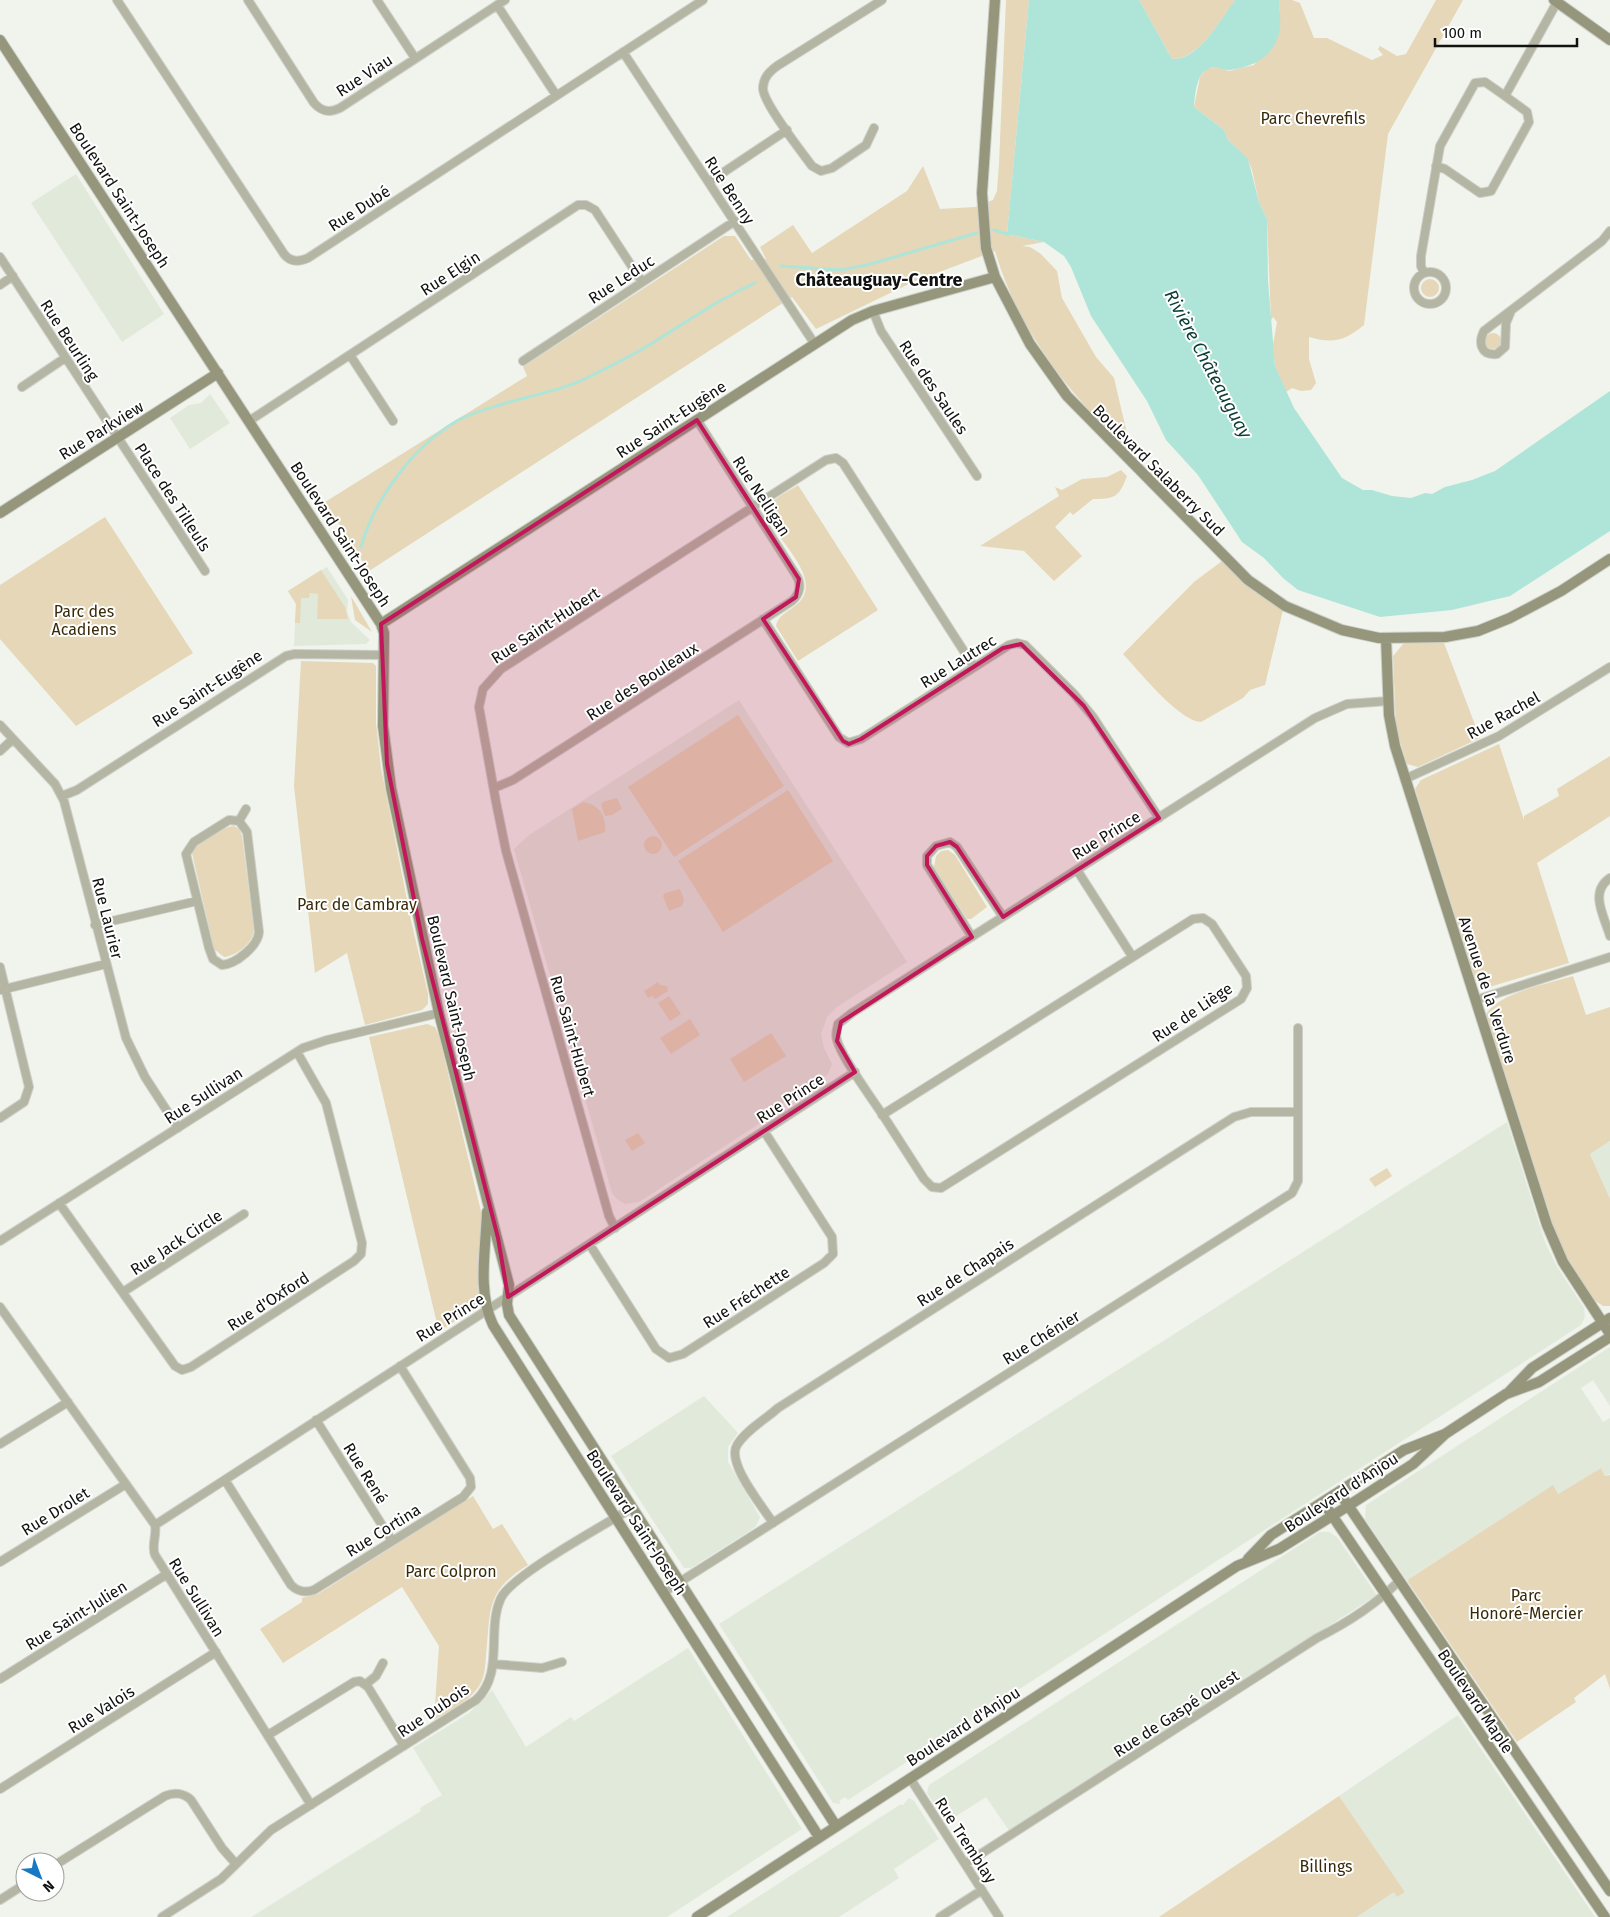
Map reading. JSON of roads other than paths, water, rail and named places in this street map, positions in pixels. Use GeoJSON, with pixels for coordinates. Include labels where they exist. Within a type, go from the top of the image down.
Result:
{"type":"FeatureCollection","features":[{"type":"Feature","properties":{"kind":"street","name":"Rue Dubé"},"geometry":{"type":"LineString","coordinates":[[117,0],[284,254],[293,261],[308,258],[703,0]]}},
{"type":"Feature","properties":{"kind":"street","name":"Rue Viau"},"geometry":{"type":"LineString","coordinates":[[248,0],[314,103],[325,111],[340,108],[505,0]]}},
{"type":"Feature","properties":{"kind":"street"},"geometry":{"type":"LineString","coordinates":[[377,0],[415,58]]}},
{"type":"Feature","properties":{"kind":"street"},"geometry":{"type":"LineString","coordinates":[[874,128],[869,142],[862,148],[832,168],[821,171],[812,166],[765,96],[764,82],[768,73],[882,0]]}},
{"type":"Feature","properties":{"kind":"street","name":"Boulevard Salaberry Sud"},"geometry":{"type":"LineString","coordinates":[[995,0],[982,193],[986,242],[995,277],[1030,344],[1067,396],[1248,580],[1285,606],[1350,632],[1386,638],[1455,637],[1478,631],[1536,605],[1610,559]]}},
{"type":"Feature","properties":{"kind":"street"},"geometry":{"type":"LineString","coordinates":[[1505,96],[1556,1],[1610,40]]}},
{"type":"Feature","properties":{"kind":"street"},"geometry":{"type":"LineString","coordinates":[[497,5],[556,95]]}},
{"type":"Feature","properties":{"kind":"street","name":"Boulevard Saint-Joseph"},"geometry":{"type":"LineString","coordinates":[[0,40],[381,624],[383,726],[387,764],[414,903],[487,1206],[498,1238],[509,1285],[509,1315],[836,1826]]}},
{"type":"Feature","properties":{"kind":"street","name":"Rue Benny"},"geometry":{"type":"LineString","coordinates":[[623,52],[814,343]]}},
{"type":"Feature","properties":{"kind":"street"},"geometry":{"type":"LineString","coordinates":[[1424,273],[1420,266],[1421,256],[1436,166],[1440,146],[1475,83],[1485,82],[1527,112],[1529,122],[1492,190],[1480,193],[1445,169],[1436,166]]}},
{"type":"Feature","properties":{"kind":"street"},"geometry":{"type":"LineString","coordinates":[[709,182],[787,130]]}},
{"type":"Feature","properties":{"kind":"street","name":"Rue Elgin"},"geometry":{"type":"LineString","coordinates":[[249,421],[578,205],[586,205],[595,210],[642,282]]}},
{"type":"Feature","properties":{"kind":"street","name":"Rue Leduc"},"geometry":{"type":"LineString","coordinates":[[523,361],[735,221]]}},
{"type":"Feature","properties":{"kind":"street"},"geometry":{"type":"LineString","coordinates":[[1511,311],[1506,322],[1505,346],[1497,354],[1488,353],[1480,345],[1481,337],[1487,328],[1602,241],[1610,231]]}},
{"type":"Feature","properties":{"kind":"street","name":"Rue Beurling"},"geometry":{"type":"LineString","coordinates":[[0,257],[118,437]]}},
{"type":"Feature","properties":{"kind":"street"},"geometry":{"type":"LineString","coordinates":[[1435,272],[1446,282],[1446,291],[1439,302],[1425,304],[1415,294],[1417,279],[1424,273],[1435,272]]}},
{"type":"Feature","properties":{"kind":"street"},"geometry":{"type":"LineString","coordinates":[[0,285],[13,276]]}},
{"type":"Feature","properties":{"kind":"street","name":"Rue Saint-Eugène"},"geometry":{"type":"LineString","coordinates":[[381,624],[852,320],[873,311],[995,277]]}},
{"type":"Feature","properties":{"kind":"street","name":"Rue des Saules"},"geometry":{"type":"LineString","coordinates":[[873,311],[881,331],[977,476]]}},
{"type":"Feature","properties":{"kind":"street"},"geometry":{"type":"LineString","coordinates":[[350,355],[393,421]]}},
{"type":"Feature","properties":{"kind":"street"},"geometry":{"type":"LineString","coordinates":[[22,387],[65,358]]}},
{"type":"Feature","properties":{"kind":"street","name":"Rue Parkview"},"geometry":{"type":"LineString","coordinates":[[0,513],[218,373]]}},
{"type":"Feature","properties":{"kind":"street","name":"Rue Nelligan"},"geometry":{"type":"LineString","coordinates":[[697,420],[796,575],[799,589]]}},
{"type":"Feature","properties":{"kind":"street","name":"Place des Tilleuls"},"geometry":{"type":"LineString","coordinates":[[118,437],[205,571]]}},
{"type":"Feature","properties":{"kind":"street","name":"Rue Saint-Hubert"},"geometry":{"type":"LineString","coordinates":[[615,1228],[609,1216],[507,856],[479,707],[480,695],[490,679],[753,507],[826,460],[833,458],[839,460],[974,668]]}},
{"type":"Feature","properties":{"kind":"street","name":"Rue des Bouleaux"},"geometry":{"type":"LineString","coordinates":[[494,788],[511,782],[792,601],[799,589]]}},
{"type":"Feature","properties":{"kind":"street","name":"Rue Lautrec"},"geometry":{"type":"LineString","coordinates":[[763,619],[839,737],[848,743],[861,739],[1009,645],[1018,643],[1029,648],[1093,718],[1158,818]]}},
{"type":"Feature","properties":{"kind":"street","name":"Avenue de la Verdure"},"geometry":{"type":"LineString","coordinates":[[1386,638],[1388,701],[1392,735],[1405,780],[1555,1247],[1606,1320],[1610,1336]]}},
{"type":"Feature","properties":{"kind":"street","name":"Rue Saint-Eugène"},"geometry":{"type":"LineString","coordinates":[[62,796],[77,790],[286,656],[295,654],[383,655]]}},
{"type":"Feature","properties":{"kind":"street","name":"Rue Rachel"},"geometry":{"type":"LineString","coordinates":[[1405,780],[1499,736],[1610,667]]}},
{"type":"Feature","properties":{"kind":"street","name":"Rue Prince"},"geometry":{"type":"LineString","coordinates":[[155,1525],[855,1072],[837,1041],[836,1033],[840,1022],[1325,712],[1347,704],[1388,701]]}},
{"type":"Feature","properties":{"kind":"street","name":"Rue Laurier"},"geometry":{"type":"LineString","coordinates":[[0,725],[55,784],[62,796],[69,814],[128,1045],[178,1128]]}},
{"type":"Feature","properties":{"kind":"street"},"geometry":{"type":"LineString","coordinates":[[0,751],[13,739]]}},
{"type":"Feature","properties":{"kind":"street"},"geometry":{"type":"LineString","coordinates":[[239,821],[246,809]]}},
{"type":"Feature","properties":{"kind":"street"},"geometry":{"type":"LineString","coordinates":[[233,819],[239,821],[245,828],[250,855],[259,927],[259,936],[255,944],[228,964],[222,965],[215,962],[208,948],[197,901],[186,857],[189,848],[194,842],[225,822],[233,819]]}},
{"type":"Feature","properties":{"kind":"street"},"geometry":{"type":"LineString","coordinates":[[972,937],[928,869],[927,856],[936,846],[945,842],[957,848],[1003,917]]}},
{"type":"Feature","properties":{"kind":"street"},"geometry":{"type":"LineString","coordinates":[[1077,870],[1132,956]]}},
{"type":"Feature","properties":{"kind":"street"},"geometry":{"type":"LineString","coordinates":[[1610,878],[1600,886],[1598,895],[1610,936]]}},
{"type":"Feature","properties":{"kind":"street"},"geometry":{"type":"LineString","coordinates":[[96,925],[197,901]]}},
{"type":"Feature","properties":{"kind":"street","name":"Rue de Liège"},"geometry":{"type":"LineString","coordinates":[[855,1072],[882,1115],[924,1179],[936,1188],[946,1186],[1237,1001],[1247,988],[1246,976],[1216,929],[1202,918],[1188,920],[882,1115]]}},
{"type":"Feature","properties":{"kind":"street"},"geometry":{"type":"LineString","coordinates":[[1476,1000],[1610,957]]}},
{"type":"Feature","properties":{"kind":"street"},"geometry":{"type":"LineString","coordinates":[[2,990],[106,964]]}},
{"type":"Feature","properties":{"kind":"street"},"geometry":{"type":"LineString","coordinates":[[0,966],[2,990],[29,1087],[24,1102],[0,1118]]}},
{"type":"Feature","properties":{"kind":"street","name":"Rue Sullivan"},"geometry":{"type":"LineString","coordinates":[[0,1241],[297,1052],[319,1042],[440,1014]]}},
{"type":"Feature","properties":{"kind":"street","name":"Rue Chénier"},"geometry":{"type":"LineString","coordinates":[[664,1592],[1289,1195],[1294,1190],[1298,1181],[1298,1028]]}},
{"type":"Feature","properties":{"kind":"street","name":"Rue d'Oxford"},"geometry":{"type":"LineString","coordinates":[[59,1203],[174,1366],[185,1370],[360,1256],[362,1243],[326,1103],[297,1052]]}},
{"type":"Feature","properties":{"kind":"street","name":"Rue de Chapais"},"geometry":{"type":"LineString","coordinates":[[773,1523],[738,1469],[734,1458],[735,1449],[740,1441],[778,1408],[1234,1117],[1251,1112],[1298,1112]]}},
{"type":"Feature","properties":{"kind":"street","name":"Rue Fréchette"},"geometry":{"type":"LineString","coordinates":[[590,1245],[656,1349],[669,1358],[683,1354],[824,1263],[833,1254],[832,1237],[764,1131]]}},
{"type":"Feature","properties":{"kind":"street","name":"Boulevard Saint-Joseph"},"geometry":{"type":"LineString","coordinates":[[487,1206],[484,1263],[488,1308],[493,1325],[820,1838]]}},
{"type":"Feature","properties":{"kind":"street","name":"Rue Jack Circle"},"geometry":{"type":"LineString","coordinates":[[123,1292],[244,1214]]}},
{"type":"Feature","properties":{"kind":"street"},"geometry":{"type":"LineString","coordinates":[[0,1307],[155,1525]]}},
{"type":"Feature","properties":{"kind":"street","name":"Boulevard d'Anjou"},"geometry":{"type":"LineString","coordinates":[[1245,1561],[1279,1549],[1413,1464],[1445,1434],[1506,1394],[1532,1368],[1606,1320]]}},
{"type":"Feature","properties":{"kind":"street","name":"Boulevard d'Anjou"},"geometry":{"type":"LineString","coordinates":[[1506,1394],[1540,1382],[1610,1336]]}},
{"type":"Feature","properties":{"kind":"street","name":"Rue Cortina"},"geometry":{"type":"LineString","coordinates":[[225,1480],[291,1585],[299,1591],[314,1590],[463,1497],[470,1491],[471,1482],[400,1366]]}},
{"type":"Feature","properties":{"kind":"street"},"geometry":{"type":"LineString","coordinates":[[0,1444],[68,1402]]}},
{"type":"Feature","properties":{"kind":"street","name":"Rue René"},"geometry":{"type":"LineString","coordinates":[[316,1420],[392,1541]]}},
{"type":"Feature","properties":{"kind":"street","name":"Boulevard d'Anjou"},"geometry":{"type":"LineString","coordinates":[[697,1917],[1245,1561],[1271,1535],[1404,1450],[1445,1434]]}},
{"type":"Feature","properties":{"kind":"street","name":"Rue Drolet"},"geometry":{"type":"LineString","coordinates":[[0,1562],[126,1484]]}},
{"type":"Feature","properties":{"kind":"street","name":"Boulevard Maple"},"geometry":{"type":"LineString","coordinates":[[1339,1492],[1398,1582],[1536,1781],[1608,1889]]}},
{"type":"Feature","properties":{"kind":"street","name":"Boulevard Maple"},"geometry":{"type":"LineString","coordinates":[[1323,1502],[1605,1917]]}},
{"type":"Feature","properties":{"kind":"street","name":"Rue Dubois"},"geometry":{"type":"LineString","coordinates":[[162,1917],[221,1879],[266,1834],[478,1698],[489,1681],[493,1664],[497,1609],[505,1591],[523,1576],[632,1508]]}},
{"type":"Feature","properties":{"kind":"street","name":"Rue Sullivan"},"geometry":{"type":"LineString","coordinates":[[155,1525],[156,1534],[153,1553],[311,1805]]}},
{"type":"Feature","properties":{"kind":"street","name":"Rue Saint-Julien"},"geometry":{"type":"LineString","coordinates":[[0,1679],[167,1574]]}},
{"type":"Feature","properties":{"kind":"street","name":"Rue de Gaspé Ouest"},"geometry":{"type":"LineString","coordinates":[[965,1864],[1311,1642],[1347,1623],[1386,1594],[1398,1582]]}},
{"type":"Feature","properties":{"kind":"street"},"geometry":{"type":"LineString","coordinates":[[1415,1638],[1430,1628]]}},
{"type":"Feature","properties":{"kind":"street"},"geometry":{"type":"LineString","coordinates":[[698,1645],[714,1635]]}},
{"type":"Feature","properties":{"kind":"street","name":"Rue Valois"},"geometry":{"type":"LineString","coordinates":[[0,1789],[216,1652]]}},
{"type":"Feature","properties":{"kind":"street"},"geometry":{"type":"LineString","coordinates":[[493,1664],[542,1668],[562,1662]]}},
{"type":"Feature","properties":{"kind":"street"},"geometry":{"type":"LineString","coordinates":[[366,1684],[376,1676],[383,1663]]}},
{"type":"Feature","properties":{"kind":"street"},"geometry":{"type":"LineString","coordinates":[[1443,1679],[1458,1669]]}},
{"type":"Feature","properties":{"kind":"street"},"geometry":{"type":"LineString","coordinates":[[268,1735],[354,1682],[360,1681],[366,1684],[404,1746]]}},
{"type":"Feature","properties":{"kind":"street"},"geometry":{"type":"LineString","coordinates":[[1474,1724],[1489,1713]]}},
{"type":"Feature","properties":{"kind":"street"},"geometry":{"type":"LineString","coordinates":[[768,1757],[785,1746]]}},
{"type":"Feature","properties":{"kind":"street","name":"Rue Tremblay"},"geometry":{"type":"LineString","coordinates":[[910,1778],[999,1917]]}},
{"type":"Feature","properties":{"kind":"street"},"geometry":{"type":"LineString","coordinates":[[1520,1792],[1536,1781]]}},
{"type":"Feature","properties":{"kind":"street"},"geometry":{"type":"LineString","coordinates":[[65,1859],[165,1796],[173,1794],[185,1796],[191,1800],[222,1848],[236,1864]]}},
{"type":"Feature","properties":{"kind":"street"},"geometry":{"type":"LineString","coordinates":[[1540,1821],[1556,1811]]}},
{"type":"Feature","properties":{"kind":"street"},"geometry":{"type":"LineString","coordinates":[[1592,1897],[1608,1889]]}},
{"type":"Feature","properties":{"kind":"street"},"geometry":{"type":"LineString","coordinates":[[0,1900],[15,1890]]}},
{"type":"Feature","properties":{"kind":"street"},"geometry":{"type":"LineString","coordinates":[[940,1917],[982,1890]]}},
{"type":"Feature","properties":{"kind":"water","name":"Rivière Châteauguay"},"geometry":{"type":"Polygon","coordinates":[[[1029,0],[1139,0],[1172,59],[1182,58],[1200,46],[1216,28],[1235,0],[1279,0],[1280,27],[1278,37],[1269,52],[1263,58],[1248,66],[1230,70],[1214,67],[1204,72],[1197,86],[1194,107],[1224,130],[1228,140],[1248,159],[1259,202],[1267,219],[1268,281],[1275,366],[1294,408],[1342,478],[1363,490],[1411,498],[1425,493],[1432,494],[1445,487],[1472,480],[1495,471],[1610,391],[1610,531],[1510,596],[1452,610],[1380,617],[1298,590],[1283,578],[1264,558],[1242,542],[1198,475],[1166,440],[1147,401],[1091,316],[1071,267],[1064,256],[1044,242],[1007,234],[1029,0]]]}},
{"type":"Feature","properties":{"kind":"waterway"},"geometry":{"type":"LineString","coordinates":[[994,230],[1007,234],[1010,233]]}},
{"type":"Feature","properties":{"kind":"waterway"},"geometry":{"type":"LineString","coordinates":[[781,266],[840,270],[867,265],[977,233]]}},
{"type":"Feature","properties":{"kind":"waterway"},"geometry":{"type":"LineString","coordinates":[[361,547],[375,511],[397,477],[424,446],[455,422],[483,410],[580,381],[639,351],[716,303],[755,283]]}},
{"type":"Feature","properties":{"kind":"district","name":"Châteauguay-Centre"},"geometry":{"type":"Point","coordinates":[879,280]}},
{"type":"Feature","properties":{"kind":"park label","name":"Parc Chevrefils"},"geometry":{"type":"Point","coordinates":[1313,118]}},
{"type":"Feature","properties":{"kind":"park label","name":"Parc des Acadiens"},"geometry":{"type":"Point","coordinates":[84,620]}},
{"type":"Feature","properties":{"kind":"park label","name":"Parc de Cambray"},"geometry":{"type":"Point","coordinates":[357,904]}},
{"type":"Feature","properties":{"kind":"park label","name":"Parc Colpron"},"geometry":{"type":"Point","coordinates":[451,1571]}},
{"type":"Feature","properties":{"kind":"park label","name":"Parc Honoré-Mercier"},"geometry":{"type":"Point","coordinates":[1526,1604]}},
{"type":"Feature","properties":{"kind":"park label","name":"Billings"},"geometry":{"type":"Point","coordinates":[1326,1866]}}]}
